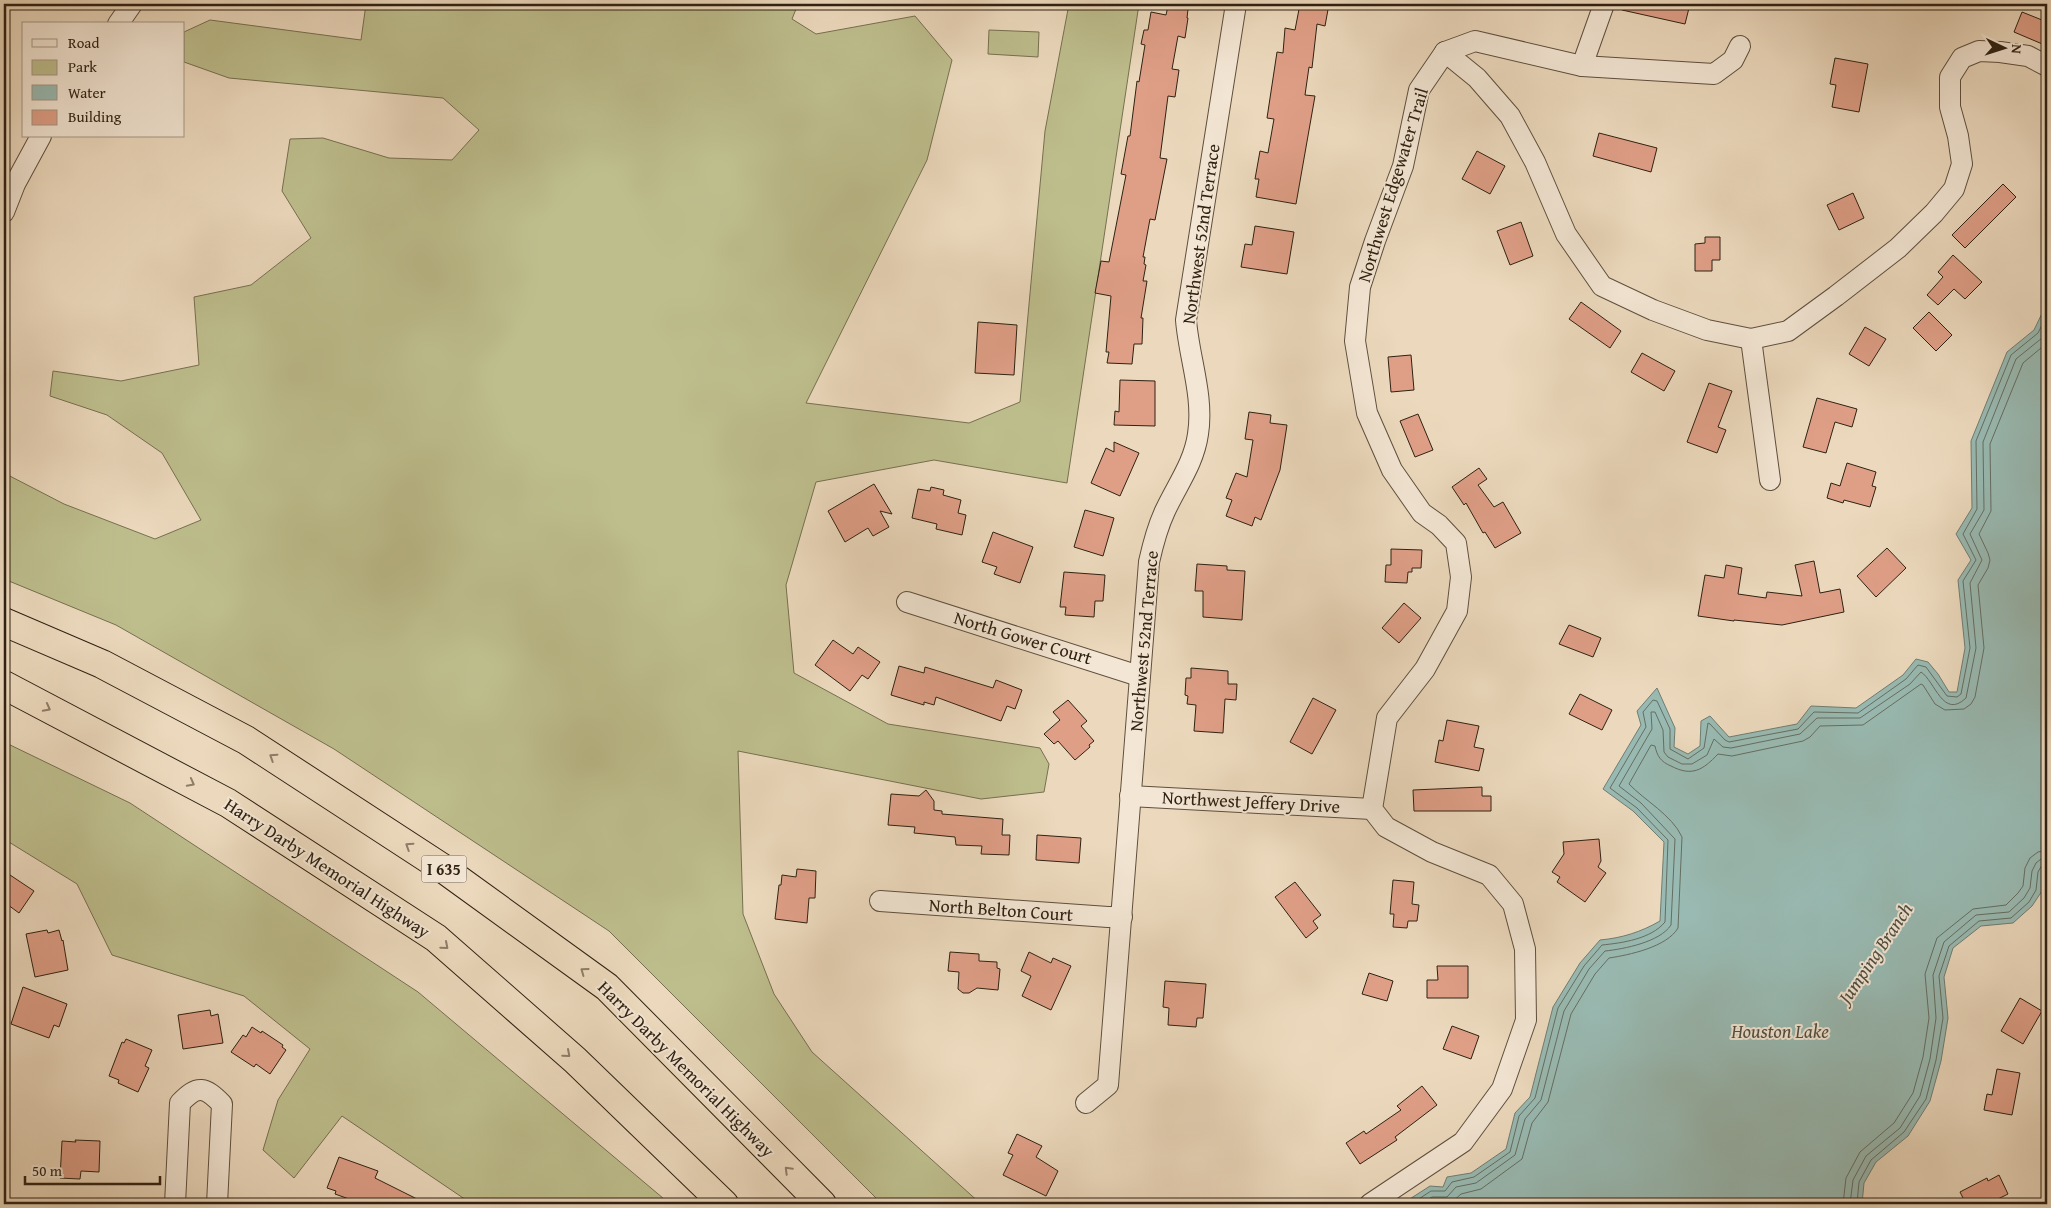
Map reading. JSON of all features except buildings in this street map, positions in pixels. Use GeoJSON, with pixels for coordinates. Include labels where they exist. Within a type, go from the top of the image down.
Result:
{"type":"FeatureCollection","features":[{"type":"Feature","properties":{"kind":"highway","name":"Harry Darby Memorial Highway"},"geometry":{"type":"LineString","coordinates":[[4,622],[102,664],[246,740],[441,867],[606,987],[822,1204]]}},
{"type":"Feature","properties":{"kind":"highway","name":"Harry Darby Memorial Highway"},"geometry":{"type":"LineString","coordinates":[[4,685],[228,803],[436,938],[575,1060],[724,1204]]}},
{"type":"Feature","properties":{"kind":"street"},"geometry":{"type":"LineString","coordinates":[[119,22],[132,4]]}},
{"type":"Feature","properties":{"kind":"street","name":"Northwest 52nd Terrace"},"geometry":{"type":"LineString","coordinates":[[1086,1103],[1108,1085],[1149,562],[1155,534],[1186,474],[1198,433],[1198,391],[1186,320],[1236,4]]}},
{"type":"Feature","properties":{"kind":"street"},"geometry":{"type":"LineString","coordinates":[[1582,66],[1604,4]]}},
{"type":"Feature","properties":{"kind":"street"},"geometry":{"type":"LineString","coordinates":[[1740,46],[1733,60],[1714,74],[1582,66],[1474,40],[1446,52],[1477,78],[1510,116],[1535,162],[1566,234],[1602,286],[1653,310],[1707,330],[1752,339],[1788,331],[1836,296],[1898,248],[1934,213],[1954,189],[1962,164],[1958,136],[1950,106],[1950,77],[1962,58],[1979,51],[2000,52],[2028,56],[2047,66]]}},
{"type":"Feature","properties":{"kind":"street","name":"Northwest Edgewater Trail"},"geometry":{"type":"LineString","coordinates":[[1372,809],[1388,718],[1426,669],[1457,611],[1461,577],[1456,543],[1439,525],[1422,513],[1392,470],[1367,413],[1355,341],[1360,288],[1374,242],[1403,166],[1419,90],[1446,52]]}},
{"type":"Feature","properties":{"kind":"street"},"geometry":{"type":"LineString","coordinates":[[4,212],[15,184],[40,138]]}},
{"type":"Feature","properties":{"kind":"street"},"geometry":{"type":"LineString","coordinates":[[1752,339],[1770,480]]}},
{"type":"Feature","properties":{"kind":"street","name":"North Gower Court"},"geometry":{"type":"LineString","coordinates":[[907,602],[1139,676]]}},
{"type":"Feature","properties":{"kind":"street","name":"Northwest Jeffery Drive"},"geometry":{"type":"LineString","coordinates":[[1130,796],[1372,809]]}},
{"type":"Feature","properties":{"kind":"street"},"geometry":{"type":"LineString","coordinates":[[1370,1204],[1463,1142],[1502,1089],[1526,1020],[1525,949],[1513,904],[1489,875],[1432,852],[1386,827],[1372,809]]}},
{"type":"Feature","properties":{"kind":"street","name":"North Belton Court"},"geometry":{"type":"LineString","coordinates":[[880,901],[1098,917],[1122,917]]}},
{"type":"Feature","properties":{"kind":"street"},"geometry":{"type":"LineString","coordinates":[[174,1204],[180,1102],[189,1094],[201,1089],[209,1090],[222,1104],[217,1204]]}},
{"type":"Feature","properties":{"kind":"green space"},"geometry":{"type":"Polygon","coordinates":[[[366,4],[798,4],[792,19],[816,34],[915,16],[952,60],[927,160],[806,403],[969,423],[1020,402],[1045,131],[1069,4],[1139,4],[1067,483],[934,460],[816,482],[786,585],[794,673],[888,724],[1040,748],[1049,764],[1044,792],[981,799],[738,751],[743,914],[774,994],[812,1052],[981,1204],[882,1204],[609,931],[334,749],[116,625],[4,579],[4,473],[64,504],[155,539],[201,520],[162,453],[107,415],[50,396],[53,371],[121,381],[199,365],[194,297],[251,285],[311,238],[282,191],[290,139],[323,138],[389,158],[452,160],[479,130],[443,98],[229,78],[185,62],[185,32],[210,20],[361,40],[366,4]]]}},
{"type":"Feature","properties":{"kind":"green space"},"geometry":{"type":"Polygon","coordinates":[[[989,30],[1039,32],[1038,57],[988,54],[989,30]]]}},
{"type":"Feature","properties":{"kind":"green space"},"geometry":{"type":"Polygon","coordinates":[[[4,742],[130,803],[418,992],[670,1204],[472,1204],[342,1116],[294,1178],[263,1150],[278,1100],[310,1049],[244,996],[112,955],[77,884],[4,839],[4,742]]]}},
{"type":"Feature","properties":{"kind":"water","name":"Houston Lake"},"geometry":{"type":"Polygon","coordinates":[[[2047,303],[2047,866],[2043,873],[2042,891],[2032,906],[2013,923],[1981,926],[1953,948],[1944,977],[1948,1018],[1941,1061],[1930,1101],[1908,1136],[1876,1162],[1864,1183],[1862,1204],[1402,1204],[1430,1186],[1443,1187],[1447,1177],[1471,1173],[1506,1149],[1515,1113],[1530,1097],[1553,1007],[1580,963],[1600,940],[1631,934],[1660,921],[1664,842],[1633,811],[1603,789],[1641,725],[1637,711],[1657,688],[1675,728],[1674,747],[1688,754],[1700,746],[1701,721],[1710,716],[1729,737],[1797,724],[1811,706],[1856,708],[1903,675],[1916,659],[1928,662],[1949,692],[1957,692],[1965,648],[1958,580],[1971,560],[1956,534],[1972,508],[1971,441],[2007,352],[2034,330],[2047,303]]]}},
{"type":"Feature","properties":{"kind":"water label","name":"Jumping Branch"},"geometry":{"type":"Point","coordinates":[1875,953]}}]}
